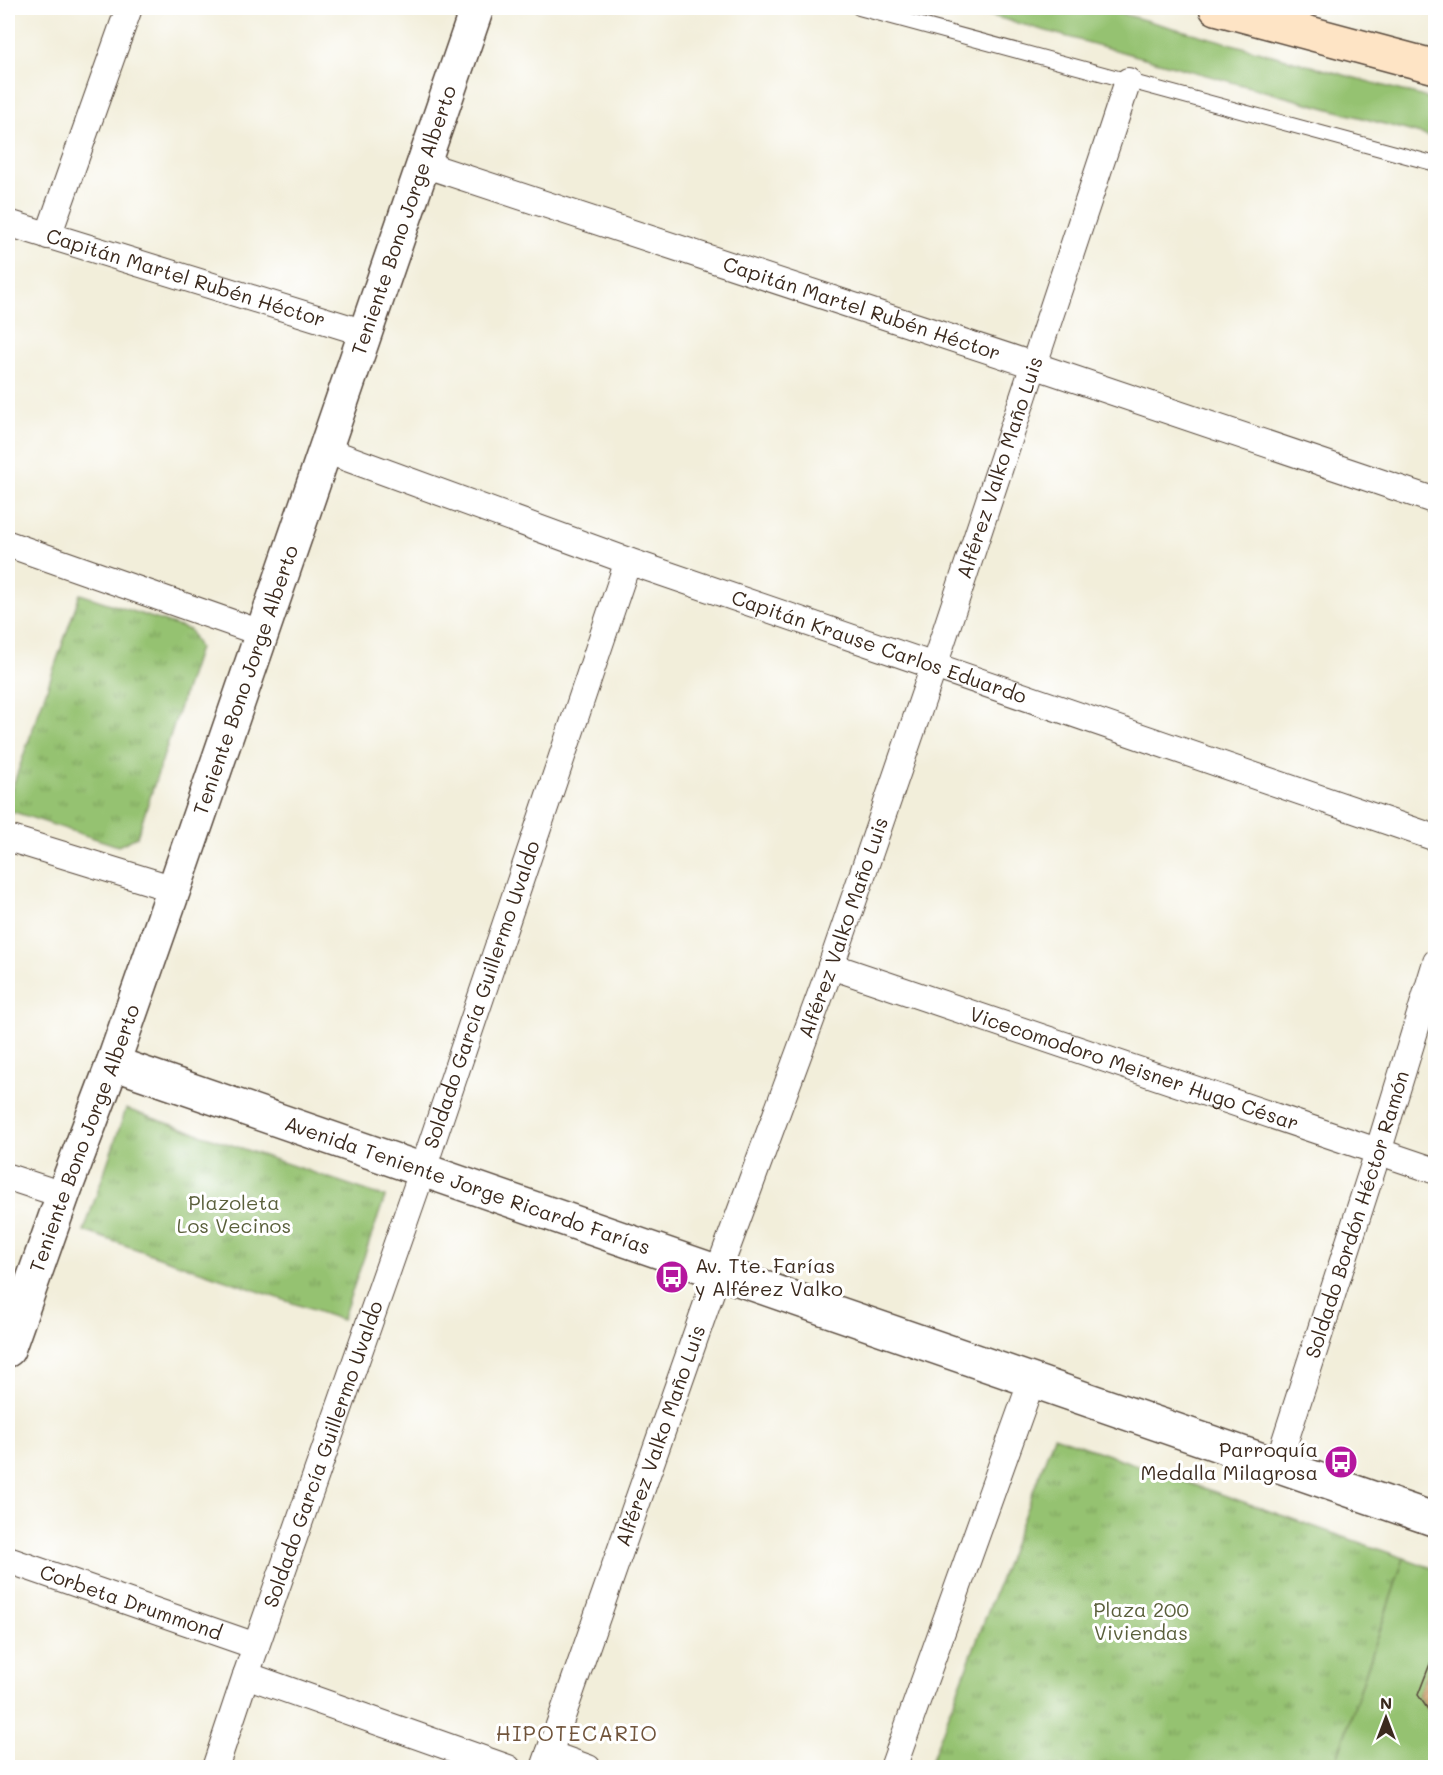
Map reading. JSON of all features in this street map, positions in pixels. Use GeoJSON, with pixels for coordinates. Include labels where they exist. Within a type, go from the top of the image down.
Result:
{"type":"FeatureCollection","features":[{"type":"Feature","properties":{"kind":"main road"},"geometry":{"type":"LineString","coordinates":[[1216,8],[1436,68]]}},
{"type":"Feature","properties":{"kind":"street"},"geometry":{"type":"LineString","coordinates":[[48,236],[129,8]]}},
{"type":"Feature","properties":{"kind":"street","name":"Teniente Bono Jorge Alberto"},"geometry":{"type":"LineString","coordinates":[[8,1350],[174,889],[477,8]]}},
{"type":"Feature","properties":{"kind":"street","name":"Alférez Valko Maño Luis"},"geometry":{"type":"LineString","coordinates":[[546,1761],[718,1272],[831,966],[934,666],[1128,81]]}},
{"type":"Feature","properties":{"kind":"street","name":"Capitán Martel Rubén Héctor"},"geometry":{"type":"LineString","coordinates":[[423,164],[1033,365],[1436,501]]}},
{"type":"Feature","properties":{"kind":"street","name":"Capitán Martel Rubén Héctor"},"geometry":{"type":"LineString","coordinates":[[8,223],[365,333]]}},
{"type":"Feature","properties":{"kind":"street","name":"Capitán Krause Carlos Eduardo"},"geometry":{"type":"LineString","coordinates":[[325,450],[628,561],[1436,838]]}},
{"type":"Feature","properties":{"kind":"street"},"geometry":{"type":"LineString","coordinates":[[8,544],[261,633]]}},
{"type":"Feature","properties":{"kind":"street","name":"Soldado García Guillermo Uvaldo"},"geometry":{"type":"LineString","coordinates":[[215,1767],[423,1169],[628,561]]}},
{"type":"Feature","properties":{"kind":"street"},"geometry":{"type":"LineString","coordinates":[[8,838],[174,889]]}},
{"type":"Feature","properties":{"kind":"street","name":"Soldado Bordón Héctor Ramón"},"geometry":{"type":"LineString","coordinates":[[1277,1466],[1378,1152],[1436,962]]}},
{"type":"Feature","properties":{"kind":"street","name":"Vicecomodoro Meisner Hugo César"},"geometry":{"type":"LineString","coordinates":[[831,966],[1436,1171]]}},
{"type":"Feature","properties":{"kind":"street","name":"Avenida Teniente Jorge Ricardo Farías"},"geometry":{"type":"LineString","coordinates":[[113,1063],[1436,1520]]}},
{"type":"Feature","properties":{"kind":"street"},"geometry":{"type":"LineString","coordinates":[[8,1177],[63,1196]]}},
{"type":"Feature","properties":{"kind":"street"},"geometry":{"type":"LineString","coordinates":[[893,1767],[1032,1380]]}},
{"type":"Feature","properties":{"kind":"street","name":"Corbeta Drummond"},"geometry":{"type":"LineString","coordinates":[[8,1560],[256,1647]]}},
{"type":"Feature","properties":{"kind":"street"},"geometry":{"type":"LineString","coordinates":[[246,1675],[508,1767]]}},
{"type":"Feature","properties":{"kind":"street"},"geometry":{"type":"LineString","coordinates":[[546,1761],[588,1767]]}},
{"type":"Feature","properties":{"kind":"lane"},"geometry":{"type":"LineString","coordinates":[[859,8],[1436,164]]}},
{"type":"Feature","properties":{"kind":"green space"},"geometry":{"type":"Polygon","coordinates":[[[963,8],[1101,8],[1435,100],[1435,138],[963,8]]]}},
{"type":"Feature","properties":{"kind":"green space"},"geometry":{"type":"Polygon","coordinates":[[[80,594],[190,630],[199,648],[137,837],[118,846],[8,810],[8,800],[80,594]]]}},
{"type":"Feature","properties":{"kind":"green space","name":"Plazoleta Los Vecinos"},"geometry":{"type":"Polygon","coordinates":[[[126,1109],[385,1197],[342,1320],[84,1231],[126,1109]]]}},
{"type":"Feature","properties":{"kind":"green space","name":"Plaza 200 Viviendas"},"geometry":{"type":"Polygon","coordinates":[[[1054,1436],[1404,1558],[1334,1767],[929,1767],[1054,1436]]]}},
{"type":"Feature","properties":{"kind":"green space"},"geometry":{"type":"Polygon","coordinates":[[[1404,1558],[1435,1569],[1435,1652],[1418,1695],[1435,1721],[1435,1767],[1334,1768],[1404,1558]]]}},
{"type":"Feature","properties":{"kind":"building"},"geometry":{"type":"Polygon","coordinates":[[[1436,1651],[1436,1721],[1418,1695],[1436,1651]]]}},
{"type":"Feature","properties":{"kind":"place","name":"Av. Tte. Farías y Alférez Valko"},"geometry":{"type":"Point","coordinates":[672,1277]}},
{"type":"Feature","properties":{"kind":"place","name":"Parroquía Medalla Milagrosa"},"geometry":{"type":"Point","coordinates":[1341,1462]}},
{"type":"Feature","properties":{"kind":"district","name":"HIPOTECARIO"},"geometry":{"type":"Point","coordinates":[577,1734]}}]}
